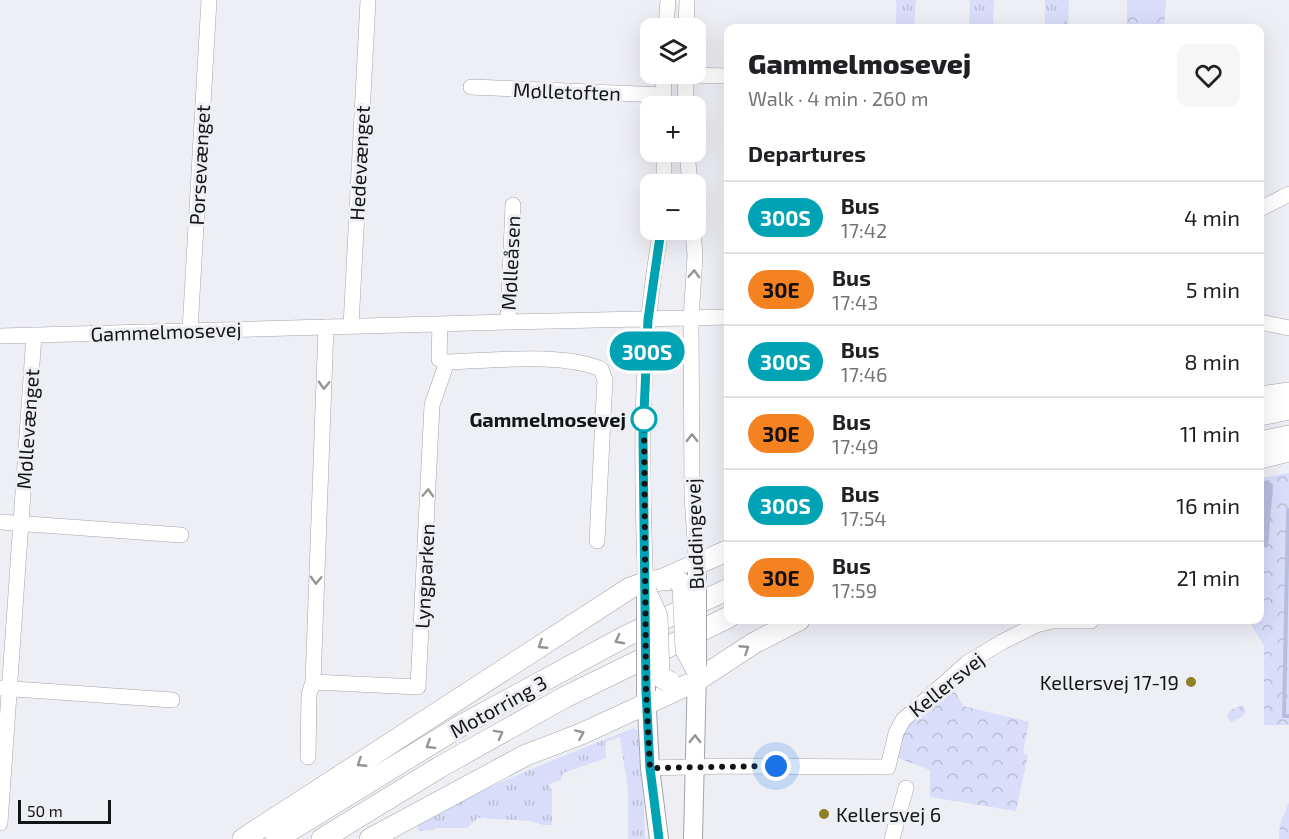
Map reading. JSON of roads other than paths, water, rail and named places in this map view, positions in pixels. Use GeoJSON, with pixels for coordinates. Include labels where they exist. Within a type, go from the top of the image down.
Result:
{"type":"FeatureCollection","features":[{"type":"Feature","properties":{"kind":"highway"},"geometry":{"type":"LineString","coordinates":[[1264,396],[1289,393]]}},
{"type":"Feature","properties":{"kind":"highway"},"geometry":{"type":"LineString","coordinates":[[1264,414],[1289,409]]}},
{"type":"Feature","properties":{"kind":"highway"},"geometry":{"type":"LineString","coordinates":[[1264,441],[1289,436]]}},
{"type":"Feature","properties":{"kind":"highway"},"geometry":{"type":"LineString","coordinates":[[1264,457],[1289,451]]}},
{"type":"Feature","properties":{"kind":"highway"},"geometry":{"type":"LineString","coordinates":[[243,839],[621,594],[697,568],[724,553]]}},
{"type":"Feature","properties":{"kind":"highway"},"geometry":{"type":"LineString","coordinates":[[658,583],[684,585],[686,651],[697,675]]}},
{"type":"Feature","properties":{"kind":"highway"},"geometry":{"type":"LineString","coordinates":[[658,583],[659,673],[669,682],[697,675]]}},
{"type":"Feature","properties":{"kind":"highway","name":"Motorring 3"},"geometry":{"type":"LineString","coordinates":[[276,839],[462,725],[628,635],[724,591]]}},
{"type":"Feature","properties":{"kind":"highway","name":"Motorring 3"},"geometry":{"type":"LineString","coordinates":[[322,839],[440,767],[565,697],[724,619]]}},
{"type":"Feature","properties":{"kind":"highway"},"geometry":{"type":"LineString","coordinates":[[370,839],[526,755],[581,734],[791,624]]}},
{"type":"Feature","properties":{"kind":"main road","name":"Buddingevej"},"geometry":{"type":"LineString","coordinates":[[693,839],[697,568]]}},
{"type":"Feature","properties":{"kind":"main road"},"geometry":{"type":"LineString","coordinates":[[658,583],[647,698],[650,768],[659,839]]}},
{"type":"Feature","properties":{"kind":"street","name":"Porsevænget"},"geometry":{"type":"LineString","coordinates":[[190,330],[209,0]]}},
{"type":"Feature","properties":{"kind":"street","name":"Hedevænget"},"geometry":{"type":"LineString","coordinates":[[351,326],[368,0]]}},
{"type":"Feature","properties":{"kind":"street"},"geometry":{"type":"LineString","coordinates":[[667,18],[668,0]]}},
{"type":"Feature","properties":{"kind":"street"},"geometry":{"type":"LineString","coordinates":[[686,18],[687,0]]}},
{"type":"Feature","properties":{"kind":"street"},"geometry":{"type":"LineString","coordinates":[[706,75],[724,76]]}},
{"type":"Feature","properties":{"kind":"street","name":"Mølletoften"},"geometry":{"type":"LineString","coordinates":[[471,87],[640,99]]}},
{"type":"Feature","properties":{"kind":"street"},"geometry":{"type":"LineString","coordinates":[[1264,207],[1289,194]]}},
{"type":"Feature","properties":{"kind":"street","name":"Mølleåsen"},"geometry":{"type":"LineString","coordinates":[[508,321],[513,205]]}},
{"type":"Feature","properties":{"kind":"street"},"geometry":{"type":"LineString","coordinates":[[658,583],[643,436],[648,320],[660,240]]}},
{"type":"Feature","properties":{"kind":"street","name":"Buddingevej"},"geometry":{"type":"LineString","coordinates":[[694,240],[692,496],[697,568]]}},
{"type":"Feature","properties":{"kind":"street","name":"Gammelmosevej"},"geometry":{"type":"LineString","coordinates":[[0,336],[508,321],[724,317]]}},
{"type":"Feature","properties":{"kind":"street"},"geometry":{"type":"LineString","coordinates":[[1264,323],[1289,328]]}},
{"type":"Feature","properties":{"kind":"street"},"geometry":{"type":"LineString","coordinates":[[440,324],[439,359],[447,362],[540,360],[589,364],[601,369],[605,380],[597,542]]}},
{"type":"Feature","properties":{"kind":"street"},"geometry":{"type":"LineString","coordinates":[[308,757],[309,694],[313,682],[326,327]]}},
{"type":"Feature","properties":{"kind":"street","name":"Møllevænget"},"geometry":{"type":"LineString","coordinates":[[0,823],[5,688],[21,523],[34,336]]}},
{"type":"Feature","properties":{"kind":"street","name":"Lyngparken"},"geometry":{"type":"LineString","coordinates":[[313,682],[418,687],[432,405],[447,362]]}},
{"type":"Feature","properties":{"kind":"street"},"geometry":{"type":"LineString","coordinates":[[0,522],[181,535]]}},
{"type":"Feature","properties":{"kind":"street","name":"Kellersvej"},"geometry":{"type":"LineString","coordinates":[[650,768],[888,767],[896,733],[903,720],[968,663],[1002,642],[1041,624]]}},
{"type":"Feature","properties":{"kind":"street"},"geometry":{"type":"LineString","coordinates":[[5,688],[172,700]]}},
{"type":"Feature","properties":{"kind":"street"},"geometry":{"type":"LineString","coordinates":[[892,839],[906,788]]}},
{"type":"Feature","properties":{"kind":"waterway"},"geometry":{"type":"LineString","coordinates":[[1288,510],[1284,716],[1289,716]]}},
{"type":"Feature","properties":{"kind":"place","name":"Gammelmosevej"},"geometry":{"type":"Point","coordinates":[644,419]}},
{"type":"Feature","properties":{"kind":"place","name":"Kellersvej 17-19"},"geometry":{"type":"Point","coordinates":[1191,682]}},
{"type":"Feature","properties":{"kind":"place","name":"Kellersvej 6"},"geometry":{"type":"Point","coordinates":[824,814]}}]}
